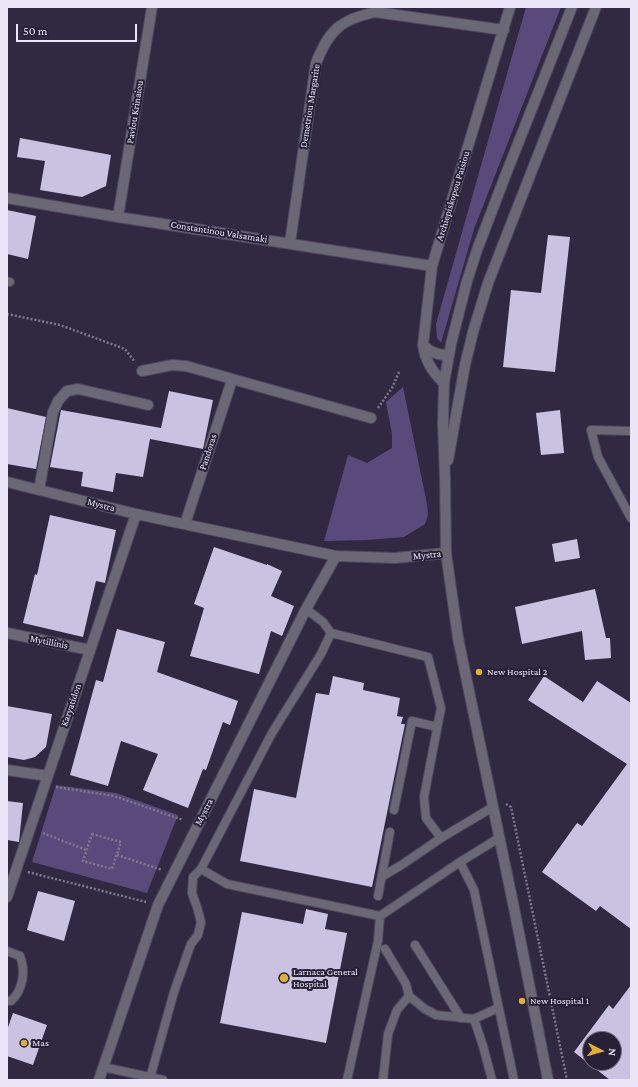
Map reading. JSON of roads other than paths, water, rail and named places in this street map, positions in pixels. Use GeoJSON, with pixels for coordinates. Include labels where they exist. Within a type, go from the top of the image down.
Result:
{"type":"FeatureCollection","features":[{"type":"Feature","properties":{"kind":"street","name":"Pavlou Krinaiou"},"geometry":{"type":"LineString","coordinates":[[118,217],[152,7]]}},
{"type":"Feature","properties":{"kind":"street","name":"Archiepiskopou Paisiou"},"geometry":{"type":"LineString","coordinates":[[444,383],[433,371],[424,354],[423,345],[432,266],[510,7]]}},
{"type":"Feature","properties":{"kind":"street"},"geometry":{"type":"LineString","coordinates":[[548,1080],[458,638],[446,553],[443,424],[444,383],[449,355],[457,317],[477,250],[572,7]]}},
{"type":"Feature","properties":{"kind":"street"},"geometry":{"type":"LineString","coordinates":[[445,478],[465,365],[473,332],[488,283],[596,7]]}},
{"type":"Feature","properties":{"kind":"street","name":"Demetriou Margarite"},"geometry":{"type":"LineString","coordinates":[[290,243],[316,63],[323,44],[337,28],[356,17],[375,12],[504,30]]}},
{"type":"Feature","properties":{"kind":"street","name":"Constantinou Valsamaki"},"geometry":{"type":"LineString","coordinates":[[7,198],[118,217],[432,266]]}},
{"type":"Feature","properties":{"kind":"street"},"geometry":{"type":"LineString","coordinates":[[423,345],[433,353],[449,355]]}},
{"type":"Feature","properties":{"kind":"street"},"geometry":{"type":"LineString","coordinates":[[142,371],[172,365],[186,366],[370,418]]}},
{"type":"Feature","properties":{"kind":"street","name":"Pandoras"},"geometry":{"type":"LineString","coordinates":[[185,524],[232,380]]}},
{"type":"Feature","properties":{"kind":"street"},"geometry":{"type":"LineString","coordinates":[[38,490],[53,412],[58,401],[67,391],[78,390],[148,405]]}},
{"type":"Feature","properties":{"kind":"street","name":"Mystra"},"geometry":{"type":"LineString","coordinates":[[7,482],[136,514],[336,556],[395,558],[446,553]]}},
{"type":"Feature","properties":{"kind":"street","name":"Karyatidon"},"geometry":{"type":"LineString","coordinates":[[7,896],[136,514]]}},
{"type":"Feature","properties":{"kind":"street","name":"Mystra"},"geometry":{"type":"LineString","coordinates":[[99,1080],[158,905],[306,609],[336,556]]}},
{"type":"Feature","properties":{"kind":"street","name":"Mytillinis"},"geometry":{"type":"LineString","coordinates":[[7,633],[90,650]]}},
{"type":"Feature","properties":{"kind":"street"},"geometry":{"type":"LineString","coordinates":[[7,770],[48,776]]}},
{"type":"Feature","properties":{"kind":"lane"},"geometry":{"type":"LineString","coordinates":[[631,431],[591,430],[598,457],[631,518]]}},
{"type":"Feature","properties":{"kind":"lane"},"geometry":{"type":"LineString","coordinates":[[306,609],[323,622],[331,633],[428,657],[441,708],[424,797],[426,818],[441,838]]}},
{"type":"Feature","properties":{"kind":"lane"},"geometry":{"type":"LineString","coordinates":[[103,1067],[158,1079],[174,992],[191,944],[198,935],[201,922],[192,893],[193,877],[201,869],[272,733],[321,654],[331,633]]}},
{"type":"Feature","properties":{"kind":"lane"},"geometry":{"type":"LineString","coordinates":[[394,810],[412,721],[437,728]]}},
{"type":"Feature","properties":{"kind":"lane"},"geometry":{"type":"LineString","coordinates":[[383,876],[492,807]]}},
{"type":"Feature","properties":{"kind":"lane"},"geometry":{"type":"LineString","coordinates":[[378,896],[383,876],[390,832]]}},
{"type":"Feature","properties":{"kind":"lane"},"geometry":{"type":"LineString","coordinates":[[201,869],[227,884],[380,916],[460,862],[499,838]]}},
{"type":"Feature","properties":{"kind":"lane"},"geometry":{"type":"LineString","coordinates":[[460,862],[474,890],[514,1080]]}},
{"type":"Feature","properties":{"kind":"lane"},"geometry":{"type":"LineString","coordinates":[[347,1080],[378,940],[380,916]]}},
{"type":"Feature","properties":{"kind":"lane"},"geometry":{"type":"LineString","coordinates":[[415,945],[461,1018]]}},
{"type":"Feature","properties":{"kind":"lane"},"geometry":{"type":"LineString","coordinates":[[385,949],[406,984],[409,996],[425,1009],[436,1015],[474,1019],[498,1008]]}},
{"type":"Feature","properties":{"kind":"lane"},"geometry":{"type":"LineString","coordinates":[[7,951],[20,956],[22,962],[23,980],[14,998],[10,1001],[7,1000]]}},
{"type":"Feature","properties":{"kind":"lane"},"geometry":{"type":"LineString","coordinates":[[383,1080],[388,1034],[397,1010],[409,996]]}},
{"type":"Feature","properties":{"kind":"lane"},"geometry":{"type":"LineString","coordinates":[[474,1019],[492,1080]]}},
{"type":"Feature","properties":{"kind":"place","name":"New Hospital 2"},"geometry":{"type":"Point","coordinates":[479,672]}},
{"type":"Feature","properties":{"kind":"place","name":"Larnaca General Hospital"},"geometry":{"type":"Point","coordinates":[284,978]}},
{"type":"Feature","properties":{"kind":"place","name":"New Hospital 1"},"geometry":{"type":"Point","coordinates":[522,1001]}},
{"type":"Feature","properties":{"kind":"place","name":"Mas"},"geometry":{"type":"Point","coordinates":[24,1043]}}]}
